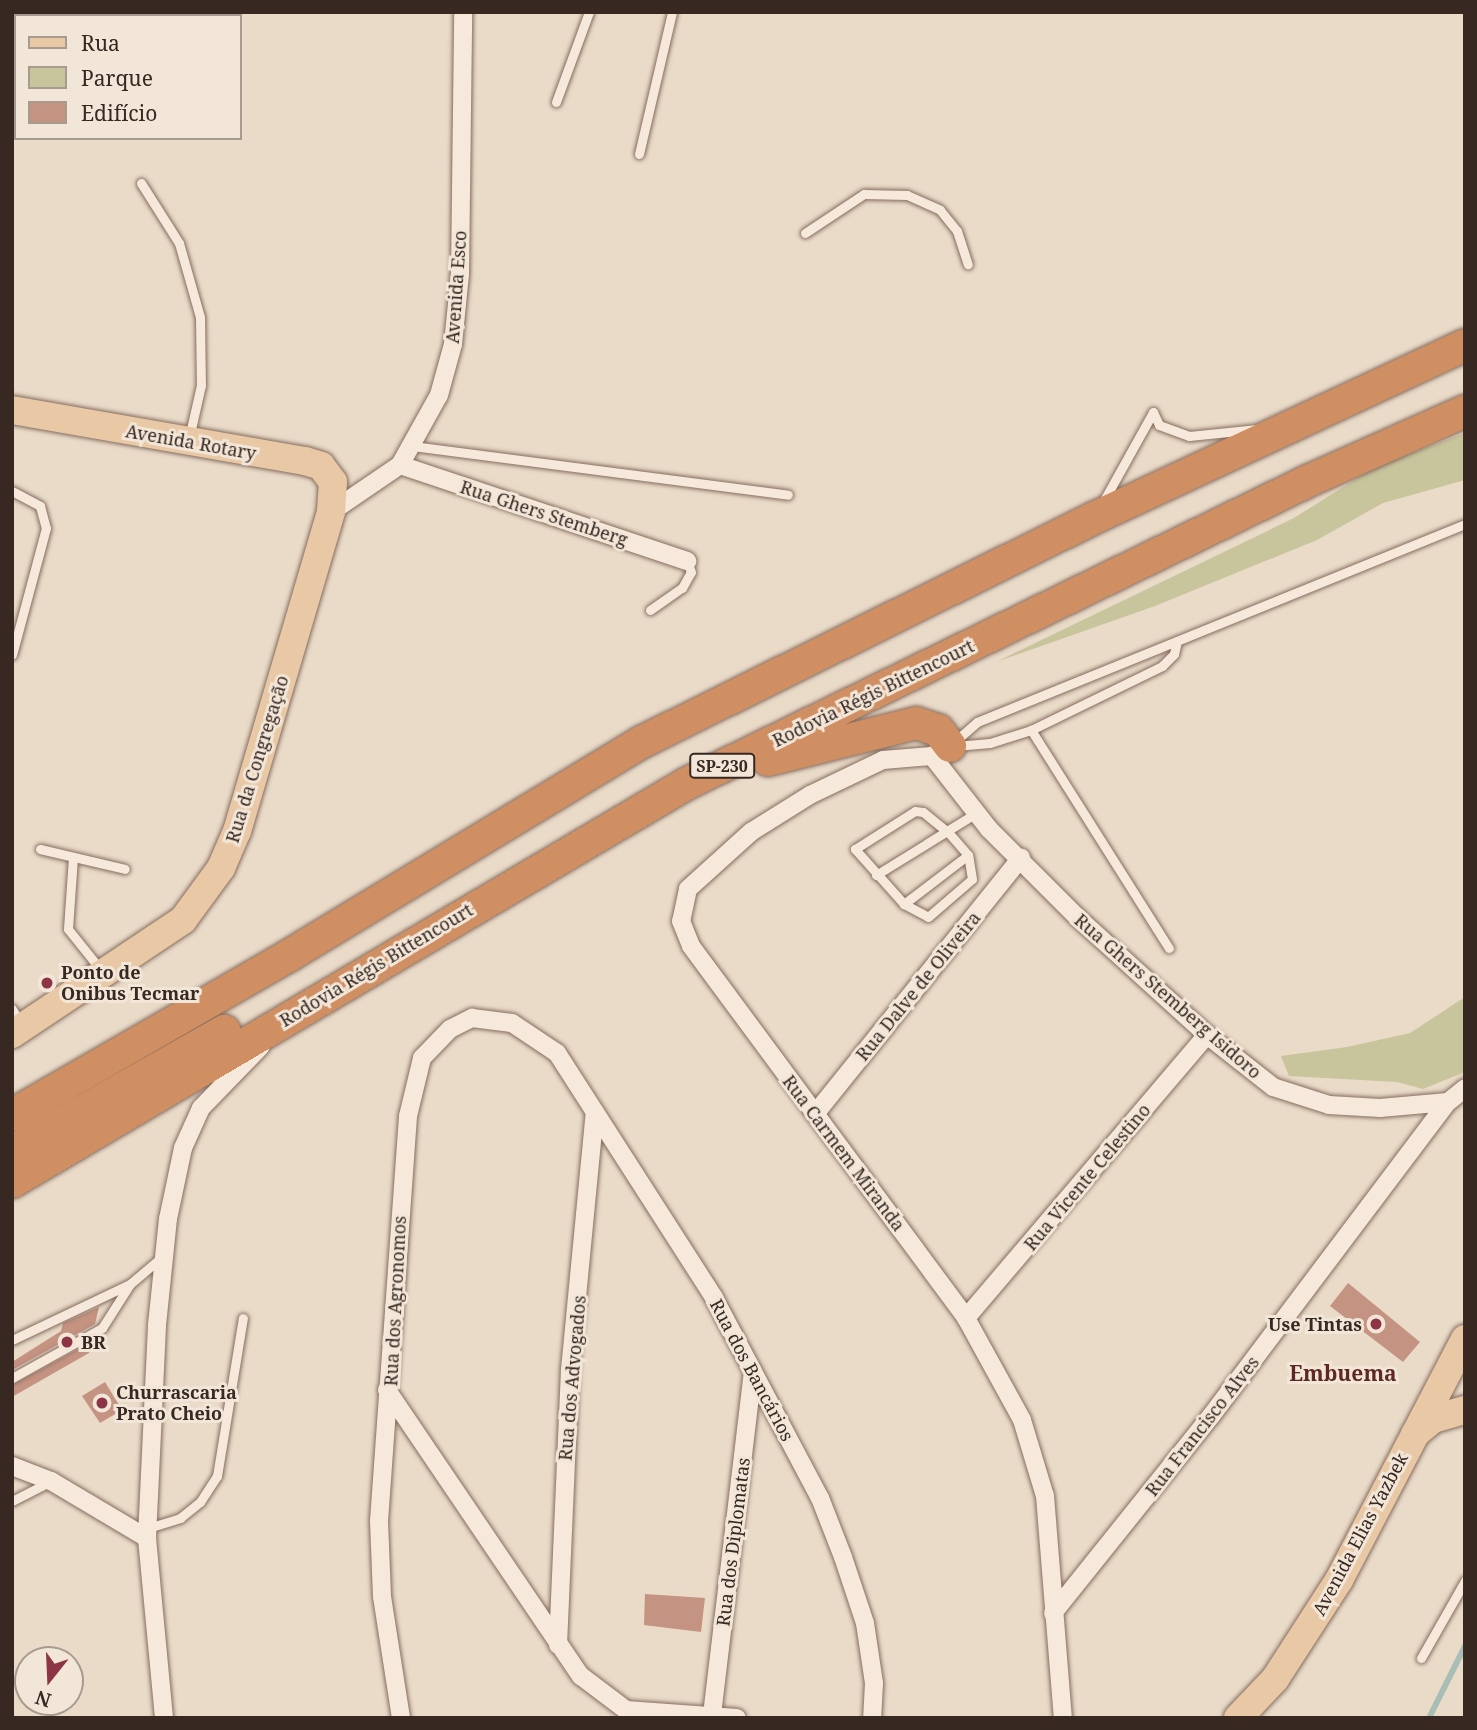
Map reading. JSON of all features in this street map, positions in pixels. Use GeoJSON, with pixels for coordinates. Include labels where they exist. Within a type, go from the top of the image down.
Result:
{"type":"FeatureCollection","features":[{"type":"Feature","properties":{"kind":"highway"},"geometry":{"type":"LineString","coordinates":[[12,1115],[290,955],[642,742],[1094,518],[1465,345]]}},
{"type":"Feature","properties":{"kind":"highway","name":"Rodovia Régis Bittencourt"},"geometry":{"type":"LineString","coordinates":[[12,1182],[476,905],[686,784],[1296,487],[1465,411]]}},
{"type":"Feature","properties":{"kind":"highway"},"geometry":{"type":"LineString","coordinates":[[686,784],[838,740],[916,723],[938,730],[941,751]]}},
{"type":"Feature","properties":{"kind":"highway"},"geometry":{"type":"LineString","coordinates":[[12,1151],[286,997],[476,905]]}},
{"type":"Feature","properties":{"kind":"highway"},"geometry":{"type":"LineString","coordinates":[[12,1201],[36,1192],[262,1046],[318,999]]}},
{"type":"Feature","properties":{"kind":"main road","name":"Avenida Rotary"},"geometry":{"type":"LineString","coordinates":[[12,410],[321,466],[333,482],[331,512]]}},
{"type":"Feature","properties":{"kind":"main road","name":"Rua da Congregação"},"geometry":{"type":"LineString","coordinates":[[16,1023],[104,973],[183,920],[221,868],[237,831],[331,512]]}},
{"type":"Feature","properties":{"kind":"main road","name":"Avenida Elias Yazbek"},"geometry":{"type":"LineString","coordinates":[[1238,1718],[1275,1679],[1339,1580],[1465,1339]]}},
{"type":"Feature","properties":{"kind":"main road"},"geometry":{"type":"LineString","coordinates":[[1465,1349],[1465,1369]]}},
{"type":"Feature","properties":{"kind":"main road"},"geometry":{"type":"LineString","coordinates":[[1412,1436],[1433,1419],[1465,1410]]}},
{"type":"Feature","properties":{"kind":"street","name":"Avenida Esco"},"geometry":{"type":"LineString","coordinates":[[331,512],[400,465],[439,396],[453,344],[460,274],[463,12]]}},
{"type":"Feature","properties":{"kind":"street","name":"Rua Ghers Stemberg"},"geometry":{"type":"LineString","coordinates":[[400,465],[687,561]]}},
{"type":"Feature","properties":{"kind":"street","name":"Rua Ghers Stemberg Isidoro"},"geometry":{"type":"LineString","coordinates":[[941,751],[976,813],[1078,918],[1207,1035],[1273,1087],[1329,1105],[1380,1108],[1448,1102]]}},
{"type":"Feature","properties":{"kind":"street","name":"Rua Carmem Miranda"},"geometry":{"type":"LineString","coordinates":[[941,751],[883,760],[810,795],[751,832],[705,870],[688,889],[681,906],[683,933],[966,1318],[1022,1420],[1045,1496],[1063,1718]]}},
{"type":"Feature","properties":{"kind":"street","name":"Rua Dalve de Oliveira"},"geometry":{"type":"LineString","coordinates":[[815,1114],[1021,858]]}},
{"type":"Feature","properties":{"kind":"street","name":"Rua dos Agronomos"},"geometry":{"type":"LineString","coordinates":[[557,1053],[512,1023],[472,1018],[450,1029],[422,1058],[408,1116],[387,1390],[558,1645],[581,1676],[626,1714]]}},
{"type":"Feature","properties":{"kind":"street","name":"Rua Vicente Celestino"},"geometry":{"type":"LineString","coordinates":[[966,1318],[1207,1035]]}},
{"type":"Feature","properties":{"kind":"street"},"geometry":{"type":"LineString","coordinates":[[164,1718],[147,1533],[164,1255],[177,1168],[191,1128],[201,1108],[262,1046]]}},
{"type":"Feature","properties":{"kind":"street","name":"Rua dos Bancários"},"geometry":{"type":"LineString","coordinates":[[557,1053],[700,1275],[754,1370],[820,1498],[844,1557],[865,1623],[874,1683],[872,1718]]}},
{"type":"Feature","properties":{"kind":"street"},"geometry":{"type":"LineString","coordinates":[[1448,1102],[1465,1088]]}},
{"type":"Feature","properties":{"kind":"street","name":"Rua Francisco Alves"},"geometry":{"type":"LineString","coordinates":[[1053,1612],[1211,1416],[1448,1102]]}},
{"type":"Feature","properties":{"kind":"street","name":"Rua dos Advogados"},"geometry":{"type":"LineString","coordinates":[[558,1645],[570,1370],[595,1112]]}},
{"type":"Feature","properties":{"kind":"street","name":"Rua dos Diplomatas"},"geometry":{"type":"LineString","coordinates":[[712,1715],[754,1370]]}},
{"type":"Feature","properties":{"kind":"street"},"geometry":{"type":"LineString","coordinates":[[387,1390],[381,1559],[391,1680],[401,1718]]}},
{"type":"Feature","properties":{"kind":"street"},"geometry":{"type":"LineString","coordinates":[[12,1466],[51,1481],[147,1533]]}},
{"type":"Feature","properties":{"kind":"street"},"geometry":{"type":"LineString","coordinates":[[626,1714],[737,1718]]}},
{"type":"Feature","properties":{"kind":"lane"},"geometry":{"type":"LineString","coordinates":[[556,102],[589,12]]}},
{"type":"Feature","properties":{"kind":"lane"},"geometry":{"type":"LineString","coordinates":[[639,154],[672,12]]}},
{"type":"Feature","properties":{"kind":"lane"},"geometry":{"type":"LineString","coordinates":[[141,183],[179,243],[200,317],[201,385],[188,443]]}},
{"type":"Feature","properties":{"kind":"lane"},"geometry":{"type":"LineString","coordinates":[[805,233],[864,194],[907,195],[940,210],[957,232],[968,264]]}},
{"type":"Feature","properties":{"kind":"lane"},"geometry":{"type":"LineString","coordinates":[[1094,518],[1153,412],[1159,425],[1189,436],[1288,426]]}},
{"type":"Feature","properties":{"kind":"lane"},"geometry":{"type":"LineString","coordinates":[[413,446],[788,495]]}},
{"type":"Feature","properties":{"kind":"lane"},"geometry":{"type":"LineString","coordinates":[[12,491],[40,506],[46,528],[12,655]]}},
{"type":"Feature","properties":{"kind":"lane"},"geometry":{"type":"LineString","coordinates":[[941,751],[977,722],[1465,524]]}},
{"type":"Feature","properties":{"kind":"lane"},"geometry":{"type":"LineString","coordinates":[[650,610],[682,588],[691,572],[687,561]]}},
{"type":"Feature","properties":{"kind":"lane"},"geometry":{"type":"LineString","coordinates":[[941,751],[990,743],[1031,730],[1162,666],[1174,654],[1177,641]]}},
{"type":"Feature","properties":{"kind":"lane"},"geometry":{"type":"LineString","coordinates":[[1031,730],[1169,948]]}},
{"type":"Feature","properties":{"kind":"lane"},"geometry":{"type":"LineString","coordinates":[[915,811],[923,812],[948,832],[968,855],[972,879],[929,917],[904,904],[876,875],[856,845],[915,811]]}},
{"type":"Feature","properties":{"kind":"lane"},"geometry":{"type":"LineString","coordinates":[[876,875],[976,813]]}},
{"type":"Feature","properties":{"kind":"lane"},"geometry":{"type":"LineString","coordinates":[[40,849],[125,869]]}},
{"type":"Feature","properties":{"kind":"lane"},"geometry":{"type":"LineString","coordinates":[[904,904],[968,855]]}},
{"type":"Feature","properties":{"kind":"lane"},"geometry":{"type":"LineString","coordinates":[[73,857],[68,929],[104,973]]}},
{"type":"Feature","properties":{"kind":"lane"},"geometry":{"type":"LineString","coordinates":[[12,1340],[130,1284],[164,1255]]}},
{"type":"Feature","properties":{"kind":"lane"},"geometry":{"type":"LineString","coordinates":[[12,1378],[102,1328],[130,1284]]}},
{"type":"Feature","properties":{"kind":"lane"},"geometry":{"type":"LineString","coordinates":[[147,1533],[180,1518],[200,1502],[218,1476],[243,1318]]}},
{"type":"Feature","properties":{"kind":"lane"},"geometry":{"type":"LineString","coordinates":[[12,1502],[51,1481]]}},
{"type":"Feature","properties":{"kind":"lane"},"geometry":{"type":"LineString","coordinates":[[1421,1658],[1465,1581]]}},
{"type":"Feature","properties":{"kind":"green space"},"geometry":{"type":"Polygon","coordinates":[[[1465,433],[1465,480],[1383,503],[1317,540],[1155,606],[996,662],[1294,518],[1375,467],[1465,433]]]}},
{"type":"Feature","properties":{"kind":"green space"},"geometry":{"type":"Polygon","coordinates":[[[1465,997],[1465,1072],[1423,1089],[1397,1082],[1289,1076],[1281,1056],[1347,1047],[1410,1033],[1465,997]]]}},
{"type":"Feature","properties":{"kind":"building","name":"Use Tintas"},"geometry":{"type":"Polygon","coordinates":[[[1348,1283],[1420,1342],[1403,1362],[1330,1306],[1348,1283]]]}},
{"type":"Feature","properties":{"kind":"building"},"geometry":{"type":"Polygon","coordinates":[[[99,1307],[95,1324],[12,1370],[12,1362],[61,1331],[63,1323],[99,1307]]]}},
{"type":"Feature","properties":{"kind":"building"},"geometry":{"type":"Polygon","coordinates":[[[91,1342],[89,1353],[12,1397],[12,1385],[91,1342]]]}},
{"type":"Feature","properties":{"kind":"building","name":"Churrascaria Prato Cheio"},"geometry":{"type":"Polygon","coordinates":[[[105,1382],[122,1410],[100,1423],[82,1396],[105,1382]]]}},
{"type":"Feature","properties":{"kind":"building"},"geometry":{"type":"Polygon","coordinates":[[[645,1594],[705,1598],[701,1632],[644,1625],[645,1594]]]}},
{"type":"Feature","properties":{"kind":"waterway"},"geometry":{"type":"LineString","coordinates":[[1429,1718],[1465,1646]]}},
{"type":"Feature","properties":{"kind":"place","name":"Ponto de Onibus Tecmar"},"geometry":{"type":"Point","coordinates":[47,983]}},
{"type":"Feature","properties":{"kind":"place","name":"Use Tintas"},"geometry":{"type":"Point","coordinates":[1376,1324]}},
{"type":"Feature","properties":{"kind":"place","name":"BR"},"geometry":{"type":"Point","coordinates":[67,1342]}},
{"type":"Feature","properties":{"kind":"place","name":"Churrascaria Prato Cheio"},"geometry":{"type":"Point","coordinates":[102,1403]}},
{"type":"Feature","properties":{"kind":"district","name":"Embuema"},"geometry":{"type":"Point","coordinates":[1343,1373]}}]}
